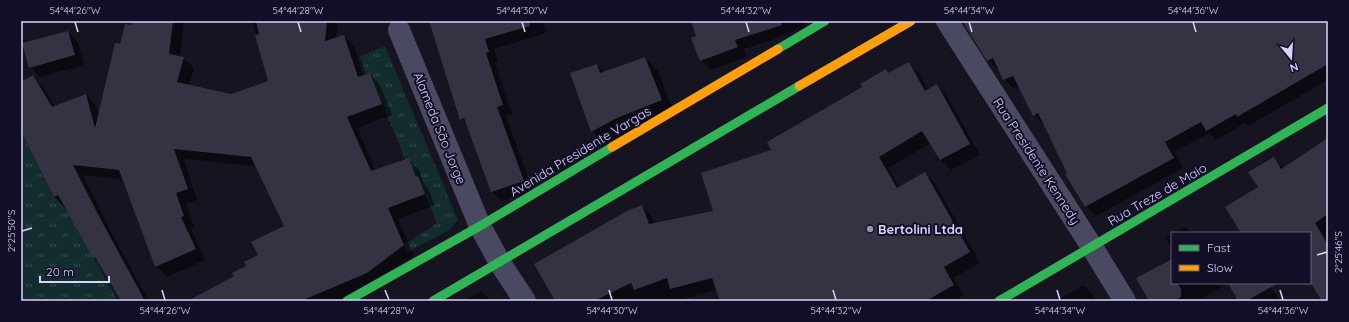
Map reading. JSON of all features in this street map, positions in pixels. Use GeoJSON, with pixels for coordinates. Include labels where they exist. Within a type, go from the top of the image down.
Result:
{"type":"FeatureCollection","features":[{"type":"Feature","properties":{"kind":"street","name":"Avenida Presidente Vargas"},"geometry":{"type":"LineString","coordinates":[[346,301],[480,226],[825,21]]}},
{"type":"Feature","properties":{"kind":"street"},"geometry":{"type":"LineString","coordinates":[[433,301],[912,21]]}},
{"type":"Feature","properties":{"kind":"street","name":"Rua Presidente Kennedy"},"geometry":{"type":"LineString","coordinates":[[947,21],[1125,301]]}},
{"type":"Feature","properties":{"kind":"street","name":"Alameda São Jorge"},"geometry":{"type":"LineString","coordinates":[[399,30],[480,226],[500,263],[525,301]]}},
{"type":"Feature","properties":{"kind":"street","name":"Rua Treze de Maio"},"geometry":{"type":"LineString","coordinates":[[999,301],[1328,108]]}},
{"type":"Feature","properties":{"kind":"green space"},"geometry":{"type":"Polygon","coordinates":[[[385,46],[458,220],[449,230],[408,252],[404,245],[437,223],[418,177],[416,177],[405,159],[370,73],[366,74],[360,56],[385,46]]]}},
{"type":"Feature","properties":{"kind":"green space"},"geometry":{"type":"Polygon","coordinates":[[[21,131],[54,197],[68,212],[118,301],[21,301],[21,131]]]}},
{"type":"Feature","properties":{"kind":"building"},"geometry":{"type":"Polygon","coordinates":[[[133,21],[173,21],[169,54],[184,57],[177,82],[231,94],[268,81],[255,35],[259,34],[256,21],[327,21],[325,41],[344,35],[358,77],[370,73],[382,104],[347,117],[371,171],[409,158],[416,177],[418,176],[425,194],[388,208],[404,245],[367,273],[301,301],[188,301],[234,276],[232,273],[246,266],[244,262],[258,255],[251,242],[284,226],[251,157],[174,149],[188,189],[176,193],[184,216],[181,217],[196,249],[155,267],[119,170],[73,165],[145,301],[121,301],[95,257],[93,258],[58,195],[54,197],[21,131],[21,82],[33,75],[52,107],[86,94],[95,128],[115,43],[120,44],[125,24],[132,25],[133,21]]]}},
{"type":"Feature","properties":{"kind":"building"},"geometry":{"type":"Polygon","coordinates":[[[429,21],[529,21],[530,26],[485,39],[489,52],[486,53],[503,105],[497,107],[524,181],[491,192],[464,118],[460,120],[429,21]]]}},
{"type":"Feature","properties":{"kind":"building"},"geometry":{"type":"Polygon","coordinates":[[[691,21],[781,21],[782,25],[735,40],[738,47],[700,61],[691,38],[696,36],[691,21]]]}},
{"type":"Feature","properties":{"kind":"building"},"geometry":{"type":"Polygon","coordinates":[[[962,21],[1328,21],[1328,64],[1237,117],[1236,114],[1206,131],[1201,122],[1165,142],[1174,158],[1085,207],[1065,174],[1067,173],[1038,113],[1033,116],[1013,76],[1003,80],[993,58],[987,61],[962,21]]]}},
{"type":"Feature","properties":{"kind":"building"},"geometry":{"type":"Polygon","coordinates":[[[68,31],[75,55],[29,68],[22,43],[68,31]]]}},
{"type":"Feature","properties":{"kind":"building"},"geometry":{"type":"Polygon","coordinates":[[[645,57],[662,100],[617,118],[591,132],[570,73],[597,64],[600,73],[645,57]]]}},
{"type":"Feature","properties":{"kind":"building"},"geometry":{"type":"Polygon","coordinates":[[[909,62],[925,91],[937,84],[970,144],[940,160],[922,131],[879,157],[897,188],[925,172],[970,252],[944,267],[954,285],[926,301],[720,301],[712,278],[670,289],[667,278],[634,290],[631,283],[594,301],[555,301],[534,264],[627,211],[642,205],[649,224],[713,211],[701,173],[771,150],[767,142],[862,87],[860,84],[886,69],[888,73],[909,62]]]}},
{"type":"Feature","properties":{"kind":"building"},"geometry":{"type":"Polygon","coordinates":[[[1328,138],[1328,214],[1315,223],[1328,245],[1328,301],[1322,301],[1311,284],[1311,232],[1240,232],[1225,207],[1258,187],[1248,172],[1274,157],[1281,169],[1328,138]]]}},
{"type":"Feature","properties":{"kind":"building"},"geometry":{"type":"Polygon","coordinates":[[[1171,260],[1171,284],[1178,284],[1181,289],[1181,297],[1174,301],[1149,301],[1136,278],[1171,260]]]}},
{"type":"Feature","properties":{"kind":"building"},"geometry":{"type":"Polygon","coordinates":[[[1229,284],[1277,284],[1246,301],[1238,301],[1229,284]]]}},
{"type":"Feature","properties":{"kind":"traffic: fast"},"geometry":{"type":"LineString","coordinates":[[778,49],[825,21]]}},
{"type":"Feature","properties":{"kind":"traffic: fast"},"geometry":{"type":"LineString","coordinates":[[433,301],[799,86]]}},
{"type":"Feature","properties":{"kind":"traffic: fast"},"geometry":{"type":"LineString","coordinates":[[999,301],[1328,108]]}},
{"type":"Feature","properties":{"kind":"traffic: fast"},"geometry":{"type":"LineString","coordinates":[[347,301],[480,226],[612,147]]}},
{"type":"Feature","properties":{"kind":"traffic: slow"},"geometry":{"type":"LineString","coordinates":[[799,86],[911,21]]}},
{"type":"Feature","properties":{"kind":"traffic: slow"},"geometry":{"type":"LineString","coordinates":[[612,147],[778,49]]}},
{"type":"Feature","properties":{"kind":"place","name":"Bertolini Ltda"},"geometry":{"type":"Point","coordinates":[870,229]}}]}
